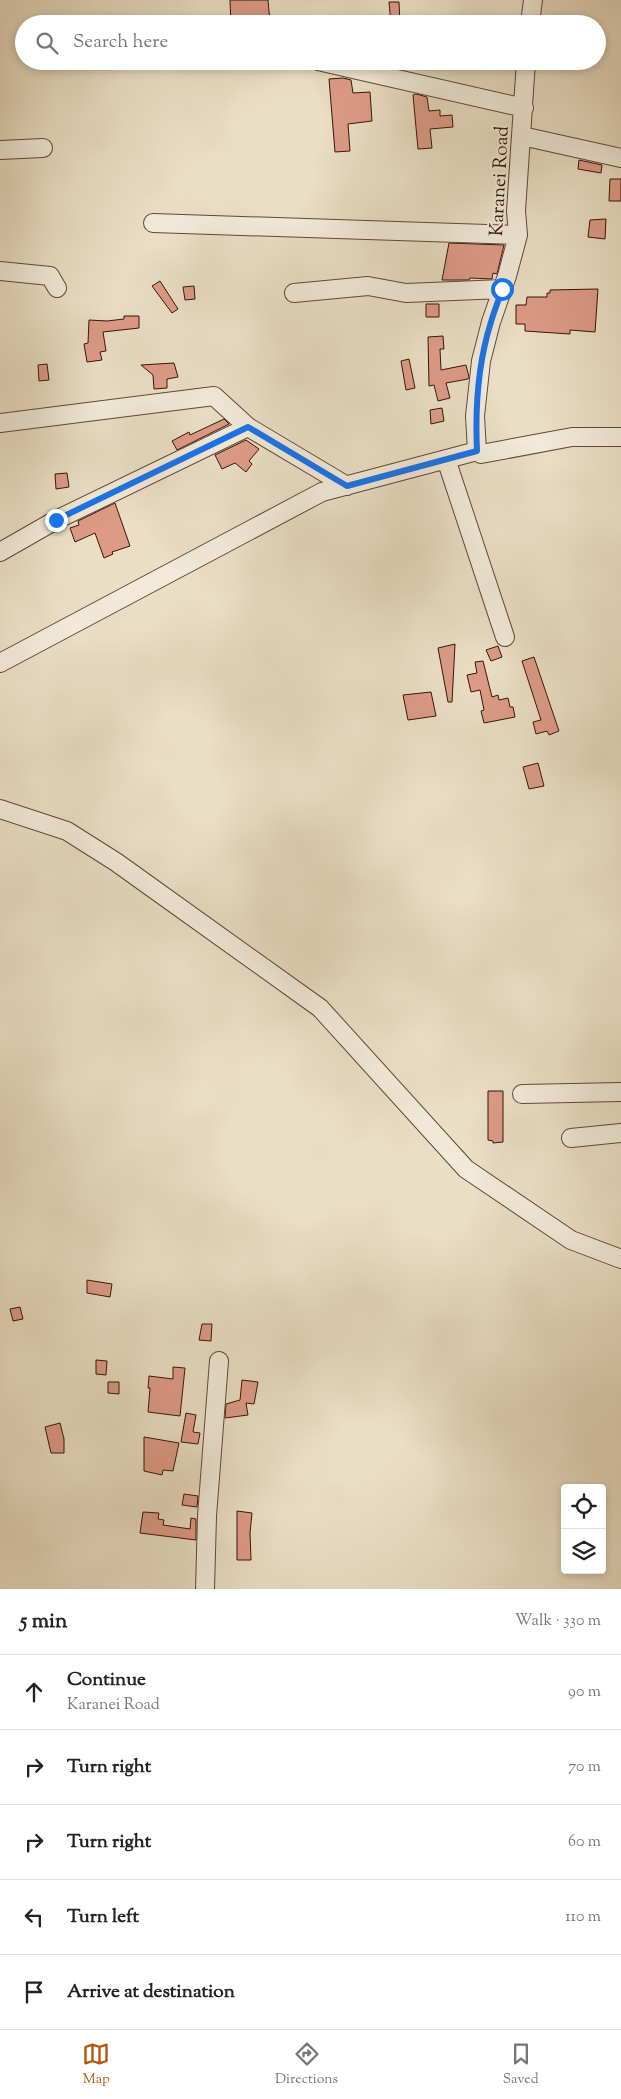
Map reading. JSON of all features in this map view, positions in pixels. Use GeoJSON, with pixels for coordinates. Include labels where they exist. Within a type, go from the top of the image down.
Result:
{"type":"FeatureCollection","features":[{"type":"Feature","properties":{"kind":"street"},"geometry":{"type":"LineString","coordinates":[[531,15],[533,0]]}},
{"type":"Feature","properties":{"kind":"street"},"geometry":{"type":"LineString","coordinates":[[357,70],[524,108]]}},
{"type":"Feature","properties":{"kind":"street","name":"Karanei Road"},"geometry":{"type":"LineString","coordinates":[[477,451],[475,416],[481,361],[518,235],[516,212],[526,70]]}},
{"type":"Feature","properties":{"kind":"street"},"geometry":{"type":"LineString","coordinates":[[522,136],[621,158]]}},
{"type":"Feature","properties":{"kind":"street"},"geometry":{"type":"LineString","coordinates":[[0,150],[43,148]]}},
{"type":"Feature","properties":{"kind":"street"},"geometry":{"type":"LineString","coordinates":[[153,223],[518,235]]}},
{"type":"Feature","properties":{"kind":"street"},"geometry":{"type":"LineString","coordinates":[[0,271],[50,276],[57,288]]}},
{"type":"Feature","properties":{"kind":"street"},"geometry":{"type":"LineString","coordinates":[[294,293],[368,286],[406,293],[502,289]]}},
{"type":"Feature","properties":{"kind":"street"},"geometry":{"type":"LineString","coordinates":[[0,423],[214,396],[248,427],[347,486]]}},
{"type":"Feature","properties":{"kind":"street"},"geometry":{"type":"LineString","coordinates":[[1,549],[56,520],[248,427]]}},
{"type":"Feature","properties":{"kind":"street"},"geometry":{"type":"LineString","coordinates":[[0,663],[322,492],[477,451],[481,454],[572,437],[621,437]]}},
{"type":"Feature","properties":{"kind":"street"},"geometry":{"type":"LineString","coordinates":[[446,459],[505,637]]}},
{"type":"Feature","properties":{"kind":"street"},"geometry":{"type":"LineString","coordinates":[[0,809],[67,831],[116,862],[320,1008],[466,1168],[570,1240],[621,1259]]}},
{"type":"Feature","properties":{"kind":"street"},"geometry":{"type":"LineString","coordinates":[[522,1094],[621,1092]]}},
{"type":"Feature","properties":{"kind":"street"},"geometry":{"type":"LineString","coordinates":[[571,1138],[621,1133]]}},
{"type":"Feature","properties":{"kind":"street"},"geometry":{"type":"LineString","coordinates":[[205,1589],[207,1516],[219,1361]]}},
{"type":"Feature","properties":{"kind":"building"},"geometry":{"type":"Polygon","coordinates":[[[230,0],[268,0],[269,15],[231,15],[230,0]]]}},
{"type":"Feature","properties":{"kind":"building"},"geometry":{"type":"Polygon","coordinates":[[[389,2],[399,2],[400,15],[390,15],[389,2]]]}},
{"type":"Feature","properties":{"kind":"building"},"geometry":{"type":"Polygon","coordinates":[[[343,78],[351,80],[353,93],[370,92],[372,121],[348,124],[350,151],[335,152],[329,79],[343,78]]]}},
{"type":"Feature","properties":{"kind":"building"},"geometry":{"type":"Polygon","coordinates":[[[413,95],[427,97],[429,111],[440,110],[440,116],[452,115],[453,127],[430,129],[432,148],[418,149],[413,95]]]}},
{"type":"Feature","properties":{"kind":"building"},"geometry":{"type":"Polygon","coordinates":[[[579,160],[602,165],[601,173],[578,169],[579,160]]]}},
{"type":"Feature","properties":{"kind":"building"},"geometry":{"type":"Polygon","coordinates":[[[610,179],[621,179],[621,201],[609,201],[610,179]]]}},
{"type":"Feature","properties":{"kind":"building"},"geometry":{"type":"Polygon","coordinates":[[[606,219],[605,239],[588,237],[590,220],[606,219]]]}},
{"type":"Feature","properties":{"kind":"building"},"geometry":{"type":"Polygon","coordinates":[[[449,243],[504,245],[497,274],[493,273],[492,279],[442,280],[449,243]]]}},
{"type":"Feature","properties":{"kind":"building"},"geometry":{"type":"Polygon","coordinates":[[[160,281],[178,309],[172,313],[152,286],[160,281]]]}},
{"type":"Feature","properties":{"kind":"building"},"geometry":{"type":"Polygon","coordinates":[[[194,286],[195,299],[185,300],[183,287],[194,286]]]}},
{"type":"Feature","properties":{"kind":"building"},"geometry":{"type":"Polygon","coordinates":[[[598,289],[595,332],[570,330],[570,334],[525,331],[525,324],[516,324],[516,305],[526,305],[527,297],[547,297],[547,293],[550,293],[550,290],[598,289]]]}},
{"type":"Feature","properties":{"kind":"building"},"geometry":{"type":"Polygon","coordinates":[[[426,304],[439,304],[439,317],[426,317],[426,304]]]}},
{"type":"Feature","properties":{"kind":"building"},"geometry":{"type":"Polygon","coordinates":[[[124,316],[139,316],[139,328],[103,332],[106,351],[100,352],[102,360],[87,362],[84,344],[88,343],[89,320],[107,321],[124,319],[124,316]]]}},
{"type":"Feature","properties":{"kind":"building"},"geometry":{"type":"Polygon","coordinates":[[[443,336],[444,349],[440,349],[441,370],[466,365],[469,377],[468,379],[446,383],[450,398],[438,401],[434,385],[429,386],[428,337],[443,336]]]}},
{"type":"Feature","properties":{"kind":"building"},"geometry":{"type":"Polygon","coordinates":[[[409,359],[415,388],[406,390],[401,361],[409,359]]]}},
{"type":"Feature","properties":{"kind":"building"},"geometry":{"type":"Polygon","coordinates":[[[174,363],[178,377],[167,379],[167,388],[154,389],[153,375],[141,365],[174,363]]]}},
{"type":"Feature","properties":{"kind":"building"},"geometry":{"type":"Polygon","coordinates":[[[47,364],[49,380],[39,381],[38,365],[47,364]]]}},
{"type":"Feature","properties":{"kind":"building"},"geometry":{"type":"Polygon","coordinates":[[[442,408],[444,421],[431,424],[430,410],[442,408]]]}},
{"type":"Feature","properties":{"kind":"building"},"geometry":{"type":"Polygon","coordinates":[[[224,419],[229,424],[177,450],[172,441],[189,432],[190,435],[224,419]]]}},
{"type":"Feature","properties":{"kind":"building"},"geometry":{"type":"Polygon","coordinates":[[[246,440],[259,449],[249,461],[252,464],[246,472],[235,463],[222,469],[215,455],[246,440]]]}},
{"type":"Feature","properties":{"kind":"building"},"geometry":{"type":"Polygon","coordinates":[[[67,473],[69,487],[56,489],[55,474],[67,473]]]}},
{"type":"Feature","properties":{"kind":"building"},"geometry":{"type":"Polygon","coordinates":[[[115,503],[130,546],[112,552],[113,554],[104,558],[95,533],[75,542],[70,528],[79,525],[78,521],[115,503]]]}},
{"type":"Feature","properties":{"kind":"building"},"geometry":{"type":"Polygon","coordinates":[[[455,644],[452,702],[448,702],[438,648],[455,644]]]}},
{"type":"Feature","properties":{"kind":"building"},"geometry":{"type":"Polygon","coordinates":[[[498,646],[502,657],[491,661],[486,650],[498,646]]]}},
{"type":"Feature","properties":{"kind":"building"},"geometry":{"type":"Polygon","coordinates":[[[534,657],[559,731],[549,735],[547,731],[536,734],[533,722],[541,720],[522,661],[534,657]]]}},
{"type":"Feature","properties":{"kind":"building"},"geometry":{"type":"Polygon","coordinates":[[[483,661],[492,697],[498,695],[499,700],[508,698],[510,707],[513,707],[515,717],[484,723],[481,711],[484,710],[480,690],[471,692],[467,675],[477,673],[475,662],[483,661]]]}},
{"type":"Feature","properties":{"kind":"building"},"geometry":{"type":"Polygon","coordinates":[[[431,692],[436,716],[408,720],[403,695],[431,692]]]}},
{"type":"Feature","properties":{"kind":"building"},"geometry":{"type":"Polygon","coordinates":[[[538,763],[544,786],[529,789],[523,767],[538,763]]]}},
{"type":"Feature","properties":{"kind":"building"},"geometry":{"type":"Polygon","coordinates":[[[488,1091],[503,1091],[503,1142],[493,1143],[493,1141],[488,1140],[488,1091]]]}},
{"type":"Feature","properties":{"kind":"building"},"geometry":{"type":"Polygon","coordinates":[[[87,1280],[112,1284],[110,1297],[87,1293],[87,1280]]]}},
{"type":"Feature","properties":{"kind":"building"},"geometry":{"type":"Polygon","coordinates":[[[20,1307],[23,1319],[13,1321],[10,1309],[20,1307]]]}},
{"type":"Feature","properties":{"kind":"building"},"geometry":{"type":"Polygon","coordinates":[[[202,1324],[212,1324],[211,1341],[199,1340],[202,1324]]]}},
{"type":"Feature","properties":{"kind":"building"},"geometry":{"type":"Polygon","coordinates":[[[96,1360],[107,1361],[106,1375],[96,1374],[96,1360]]]}},
{"type":"Feature","properties":{"kind":"building"},"geometry":{"type":"Polygon","coordinates":[[[173,1367],[185,1368],[180,1416],[148,1412],[149,1376],[173,1379],[173,1367]]]}},
{"type":"Feature","properties":{"kind":"building"},"geometry":{"type":"Polygon","coordinates":[[[242,1380],[258,1382],[254,1404],[246,1403],[248,1415],[225,1418],[226,1404],[240,1400],[242,1380]]]}},
{"type":"Feature","properties":{"kind":"building"},"geometry":{"type":"Polygon","coordinates":[[[108,1382],[119,1382],[119,1394],[108,1393],[108,1382]]]}},
{"type":"Feature","properties":{"kind":"building"},"geometry":{"type":"Polygon","coordinates":[[[186,1413],[196,1415],[193,1432],[200,1433],[198,1444],[181,1442],[186,1413]]]}},
{"type":"Feature","properties":{"kind":"building"},"geometry":{"type":"Polygon","coordinates":[[[60,1423],[64,1439],[64,1453],[51,1453],[45,1427],[60,1423]]]}},
{"type":"Feature","properties":{"kind":"building"},"geometry":{"type":"Polygon","coordinates":[[[144,1437],[179,1443],[173,1471],[163,1470],[162,1475],[144,1471],[144,1437]]]}},
{"type":"Feature","properties":{"kind":"building"},"geometry":{"type":"Polygon","coordinates":[[[184,1494],[198,1496],[197,1507],[182,1505],[184,1494]]]}},
{"type":"Feature","properties":{"kind":"building"},"geometry":{"type":"Polygon","coordinates":[[[237,1511],[252,1513],[250,1533],[251,1560],[237,1560],[237,1511]]]}},
{"type":"Feature","properties":{"kind":"building"},"geometry":{"type":"Polygon","coordinates":[[[143,1512],[159,1513],[158,1519],[164,1520],[163,1525],[190,1529],[191,1518],[196,1519],[196,1540],[140,1533],[143,1512]]]}},
{"type":"Feature","properties":{"kind":"route"},"geometry":{"type":"LineString","coordinates":[[56,520],[248,427],[347,486],[477,451],[475,416],[481,361],[502,289]]}}]}
